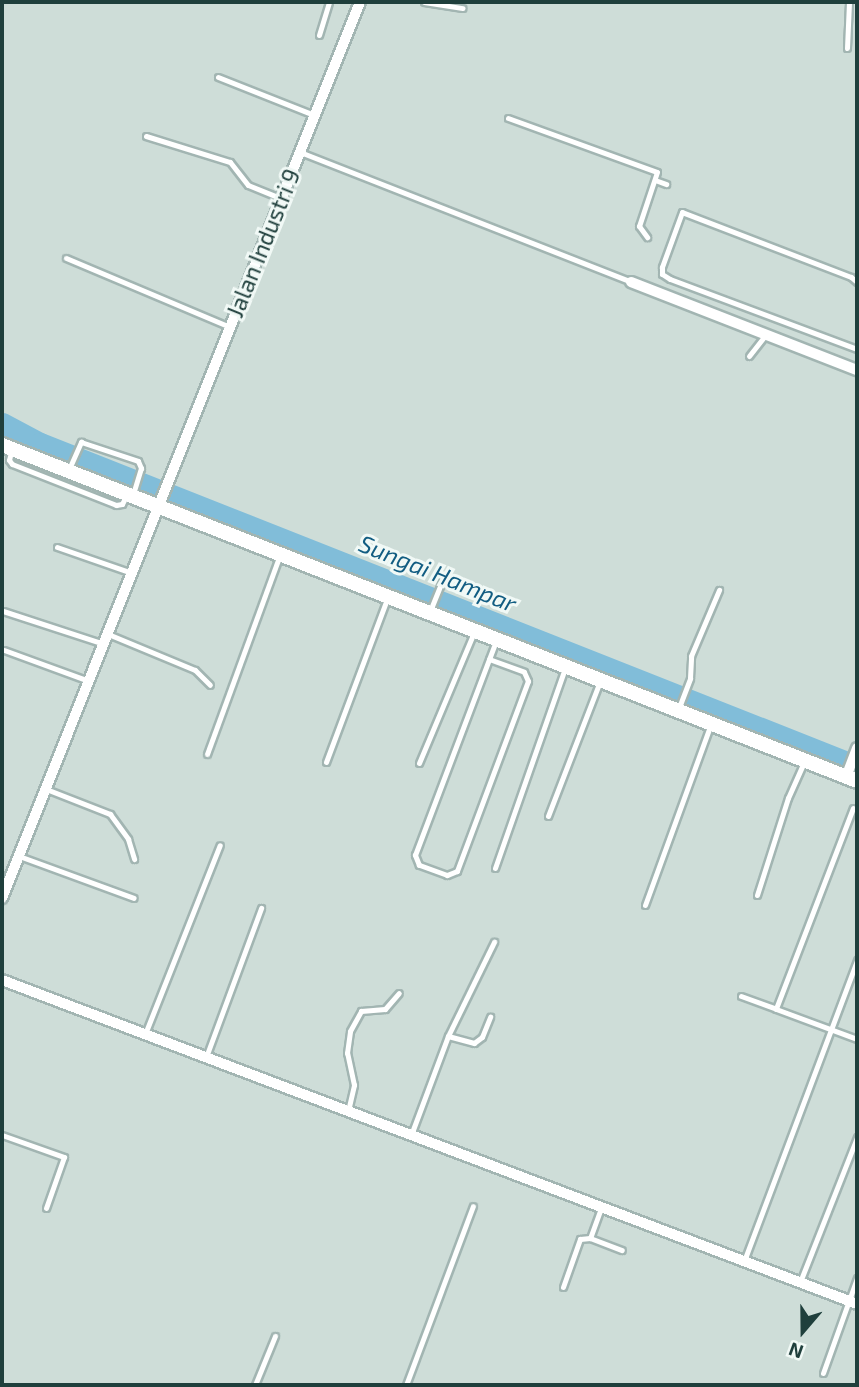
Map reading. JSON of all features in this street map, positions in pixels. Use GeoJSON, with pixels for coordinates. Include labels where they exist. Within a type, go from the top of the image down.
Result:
{"type":"FeatureCollection","features":[{"type":"Feature","properties":{"kind":"street","name":"Jalan Industri 9"},"geometry":{"type":"LineString","coordinates":[[2,898],[360,2]]}},
{"type":"Feature","properties":{"kind":"street"},"geometry":{"type":"LineString","coordinates":[[631,282],[857,370]]}},
{"type":"Feature","properties":{"kind":"street"},"geometry":{"type":"LineString","coordinates":[[7,448],[69,469],[387,599],[430,611],[496,641],[678,710],[710,726],[804,762],[851,777],[855,753]]}},
{"type":"Feature","properties":{"kind":"street"},"geometry":{"type":"LineString","coordinates":[[2,980],[853,1302]]}},
{"type":"Feature","properties":{"kind":"lane"},"geometry":{"type":"LineString","coordinates":[[319,34],[329,2]]}},
{"type":"Feature","properties":{"kind":"lane"},"geometry":{"type":"LineString","coordinates":[[424,2],[463,8]]}},
{"type":"Feature","properties":{"kind":"lane"},"geometry":{"type":"LineString","coordinates":[[847,48],[849,2]]}},
{"type":"Feature","properties":{"kind":"lane"},"geometry":{"type":"LineString","coordinates":[[218,77],[314,115]]}},
{"type":"Feature","properties":{"kind":"lane"},"geometry":{"type":"LineString","coordinates":[[508,118],[654,169],[657,172],[655,180],[639,226],[647,237]]}},
{"type":"Feature","properties":{"kind":"lane"},"geometry":{"type":"LineString","coordinates":[[146,136],[230,162],[248,185],[281,198]]}},
{"type":"Feature","properties":{"kind":"lane"},"geometry":{"type":"LineString","coordinates":[[300,152],[631,282]]}},
{"type":"Feature","properties":{"kind":"lane"},"geometry":{"type":"LineString","coordinates":[[655,180],[666,184]]}},
{"type":"Feature","properties":{"kind":"lane"},"geometry":{"type":"LineString","coordinates":[[857,282],[851,277],[682,212],[662,267],[663,274],[670,279],[857,349]]}},
{"type":"Feature","properties":{"kind":"lane"},"geometry":{"type":"LineString","coordinates":[[66,258],[230,327]]}},
{"type":"Feature","properties":{"kind":"lane"},"geometry":{"type":"LineString","coordinates":[[749,356],[766,334]]}},
{"type":"Feature","properties":{"kind":"lane"},"geometry":{"type":"LineString","coordinates":[[7,448],[12,464],[116,505],[122,504],[131,494],[140,474],[140,463],[84,442],[79,443],[69,469]]}},
{"type":"Feature","properties":{"kind":"lane"},"geometry":{"type":"LineString","coordinates":[[57,547],[132,573]]}},
{"type":"Feature","properties":{"kind":"lane"},"geometry":{"type":"LineString","coordinates":[[207,754],[279,557]]}},
{"type":"Feature","properties":{"kind":"lane"},"geometry":{"type":"LineString","coordinates":[[430,611],[443,578]]}},
{"type":"Feature","properties":{"kind":"lane"},"geometry":{"type":"LineString","coordinates":[[678,710],[690,678],[691,656],[719,590]]}},
{"type":"Feature","properties":{"kind":"lane"},"geometry":{"type":"LineString","coordinates":[[326,762],[387,599]]}},
{"type":"Feature","properties":{"kind":"lane"},"geometry":{"type":"LineString","coordinates":[[3,611],[106,639],[195,670],[210,685]]}},
{"type":"Feature","properties":{"kind":"lane"},"geometry":{"type":"LineString","coordinates":[[419,763],[474,632]]}},
{"type":"Feature","properties":{"kind":"lane"},"geometry":{"type":"LineString","coordinates":[[489,659],[524,672],[528,681],[457,871],[447,875],[419,865],[415,855],[489,659],[496,641]]}},
{"type":"Feature","properties":{"kind":"lane"},"geometry":{"type":"LineString","coordinates":[[4,650],[89,681]]}},
{"type":"Feature","properties":{"kind":"lane"},"geometry":{"type":"LineString","coordinates":[[495,868],[565,668]]}},
{"type":"Feature","properties":{"kind":"lane"},"geometry":{"type":"LineString","coordinates":[[548,816],[600,681]]}},
{"type":"Feature","properties":{"kind":"lane"},"geometry":{"type":"LineString","coordinates":[[645,905],[710,726]]}},
{"type":"Feature","properties":{"kind":"lane"},"geometry":{"type":"LineString","coordinates":[[757,895],[788,798],[804,762]]}},
{"type":"Feature","properties":{"kind":"lane"},"geometry":{"type":"LineString","coordinates":[[46,789],[110,814],[128,839],[134,859]]}},
{"type":"Feature","properties":{"kind":"lane"},"geometry":{"type":"LineString","coordinates":[[776,1009],[853,808]]}},
{"type":"Feature","properties":{"kind":"lane"},"geometry":{"type":"LineString","coordinates":[[145,1034],[220,845]]}},
{"type":"Feature","properties":{"kind":"lane"},"geometry":{"type":"LineString","coordinates":[[19,856],[134,898]]}},
{"type":"Feature","properties":{"kind":"lane"},"geometry":{"type":"LineString","coordinates":[[206,1057],[261,908]]}},
{"type":"Feature","properties":{"kind":"lane"},"geometry":{"type":"LineString","coordinates":[[411,1135],[448,1036],[494,942]]}},
{"type":"Feature","properties":{"kind":"lane"},"geometry":{"type":"LineString","coordinates":[[744,1261],[818,1060],[833,1030],[857,960]]}},
{"type":"Feature","properties":{"kind":"lane"},"geometry":{"type":"LineString","coordinates":[[348,1111],[354,1085],[347,1053],[350,1031],[361,1011],[385,1009],[399,993]]}},
{"type":"Feature","properties":{"kind":"lane"},"geometry":{"type":"LineString","coordinates":[[741,996],[857,1039]]}},
{"type":"Feature","properties":{"kind":"lane"},"geometry":{"type":"LineString","coordinates":[[448,1036],[474,1043],[482,1037],[490,1017]]}},
{"type":"Feature","properties":{"kind":"lane"},"geometry":{"type":"LineString","coordinates":[[2,1135],[64,1157],[46,1208]]}},
{"type":"Feature","properties":{"kind":"lane"},"geometry":{"type":"LineString","coordinates":[[800,1282],[857,1138]]}},
{"type":"Feature","properties":{"kind":"lane"},"geometry":{"type":"LineString","coordinates":[[406,1385],[473,1206]]}},
{"type":"Feature","properties":{"kind":"lane"},"geometry":{"type":"LineString","coordinates":[[590,1238],[601,1207]]}},
{"type":"Feature","properties":{"kind":"lane"},"geometry":{"type":"LineString","coordinates":[[563,1287],[580,1239],[590,1238],[622,1251]]}},
{"type":"Feature","properties":{"kind":"lane"},"geometry":{"type":"LineString","coordinates":[[822,1373],[853,1302],[857,1278]]}},
{"type":"Feature","properties":{"kind":"lane"},"geometry":{"type":"LineString","coordinates":[[256,1385],[275,1336]]}},
{"type":"Feature","properties":{"kind":"shaded area"},"geometry":{"type":"Polygon","coordinates":[[[2,2],[857,2],[857,1385],[2,1385],[2,2]]]}},
{"type":"Feature","properties":{"kind":"waterway","name":"Sungai Hampar"},"geometry":{"type":"LineString","coordinates":[[2,424],[40,444],[857,767]]}}]}
